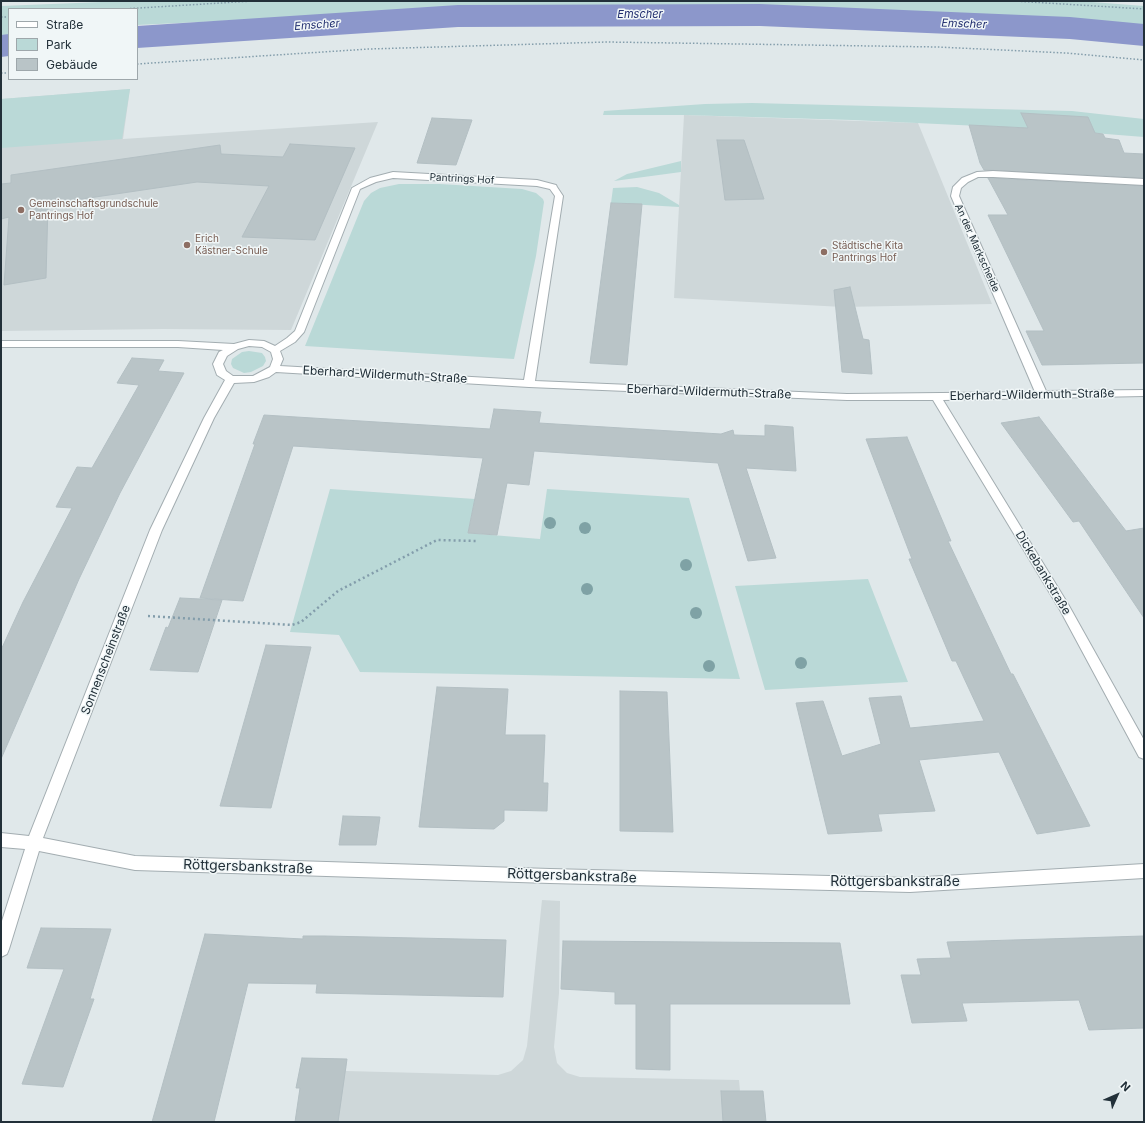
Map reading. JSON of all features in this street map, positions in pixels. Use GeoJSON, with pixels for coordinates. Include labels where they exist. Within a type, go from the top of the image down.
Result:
{"type":"FeatureCollection","features":[{"type":"Feature","properties":{"kind":"street","name":"An der Markscheide"},"geometry":{"type":"LineString","coordinates":[[1042,395],[955,196],[957,187],[965,180],[977,175],[993,174],[1144,182]]}},
{"type":"Feature","properties":{"kind":"street","name":"Pantrings Hof"},"geometry":{"type":"LineString","coordinates":[[275,350],[291,340],[299,332],[356,188],[373,180],[393,175],[537,182],[553,187],[559,196],[529,384]]}},
{"type":"Feature","properties":{"kind":"street"},"geometry":{"type":"LineString","coordinates":[[1,344],[178,344],[234,347],[257,343],[264,344],[275,350],[278,359],[274,369],[265,375],[254,379],[231,379],[221,373],[218,364],[223,354],[234,347]]}},
{"type":"Feature","properties":{"kind":"street","name":"Eberhard-Wildermuth-Straße"},"geometry":{"type":"LineString","coordinates":[[274,369],[529,384],[847,397],[1144,393]]}},
{"type":"Feature","properties":{"kind":"street","name":"Sonnenscheinstraße"},"geometry":{"type":"LineString","coordinates":[[1,949],[34,843],[156,530],[209,418],[231,379]]}},
{"type":"Feature","properties":{"kind":"street","name":"Dickebankstraße"},"geometry":{"type":"LineString","coordinates":[[936,397],[1064,607],[1144,753]]}},
{"type":"Feature","properties":{"kind":"street","name":"Röttgersbankstraße"},"geometry":{"type":"LineString","coordinates":[[1,840],[34,843],[135,863],[557,876],[910,885],[1144,871]]}},
{"type":"Feature","properties":{"kind":"path"},"geometry":{"type":"LineString","coordinates":[[138,8],[252,1]]}},
{"type":"Feature","properties":{"kind":"path"},"geometry":{"type":"LineString","coordinates":[[1014,1],[1144,9]]}},
{"type":"Feature","properties":{"kind":"path"},"geometry":{"type":"LineString","coordinates":[[138,64],[369,49],[607,42],[938,47],[1066,53],[1144,60]]}},
{"type":"Feature","properties":{"kind":"path"},"geometry":{"type":"LineString","coordinates":[[124,614],[292,625],[301,622],[338,591],[437,540],[478,541]]}},
{"type":"Feature","properties":{"kind":"shaded area","name":"Erich Kästner-Schule"},"geometry":{"type":"Polygon","coordinates":[[[130,89],[123,139],[378,122],[291,330],[164,329],[1,331],[1,99],[130,89]]]}},
{"type":"Feature","properties":{"kind":"shaded area","name":"Städtische Kita Pantrings Hof"},"geometry":{"type":"Polygon","coordinates":[[[684,115],[918,123],[992,304],[843,307],[674,298],[684,115]]]}},
{"type":"Feature","properties":{"kind":"shaded area"},"geometry":{"type":"Polygon","coordinates":[[[542,900],[560,901],[559,993],[554,1047],[557,1063],[567,1073],[580,1077],[739,1080],[740,1091],[766,1122],[295,1122],[300,1088],[296,1088],[302,1058],[347,1059],[346,1071],[498,1075],[511,1071],[523,1060],[527,1046],[542,900]]]}},
{"type":"Feature","properties":{"kind":"green space"},"geometry":{"type":"Polygon","coordinates":[[[127,1],[1079,1],[1144,6],[1144,30],[1029,21],[783,10],[630,7],[472,9],[138,25],[138,8],[8,8],[8,35],[1,36],[1,6],[127,1]]]}},
{"type":"Feature","properties":{"kind":"green space"},"geometry":{"type":"Polygon","coordinates":[[[130,89],[122,139],[1,148],[1,99],[130,89]]]}},
{"type":"Feature","properties":{"kind":"green space"},"geometry":{"type":"Polygon","coordinates":[[[752,103],[1072,111],[1144,119],[1144,137],[1043,129],[853,120],[684,115],[603,115],[604,111],[705,104],[752,103]]]}},
{"type":"Feature","properties":{"kind":"green space"},"geometry":{"type":"Polygon","coordinates":[[[681,161],[681,172],[614,181],[627,174],[681,161]]]}},
{"type":"Feature","properties":{"kind":"green space"},"geometry":{"type":"Polygon","coordinates":[[[399,184],[440,184],[522,189],[536,193],[543,199],[544,202],[536,256],[514,359],[305,346],[364,201],[371,193],[380,188],[399,184]]]}},
{"type":"Feature","properties":{"kind":"green space"},"geometry":{"type":"Polygon","coordinates":[[[637,187],[659,193],[679,205],[679,207],[611,203],[613,188],[637,187]]]}},
{"type":"Feature","properties":{"kind":"green space"},"geometry":{"type":"Polygon","coordinates":[[[249,351],[262,353],[266,361],[263,366],[251,372],[244,373],[233,368],[231,364],[232,359],[242,352],[249,351]]]}},
{"type":"Feature","properties":{"kind":"green space"},"geometry":{"type":"Polygon","coordinates":[[[330,489],[475,499],[468,533],[540,539],[547,489],[689,498],[740,679],[360,672],[339,635],[290,632],[330,489]]]}},
{"type":"Feature","properties":{"kind":"green space"},"geometry":{"type":"Polygon","coordinates":[[[868,579],[908,682],[765,690],[735,586],[868,579]]]}},
{"type":"Feature","properties":{"kind":"building"},"geometry":{"type":"Polygon","coordinates":[[[1021,113],[1088,117],[1095,133],[1103,134],[1105,138],[1119,140],[1124,153],[1144,154],[1144,178],[984,170],[980,163],[969,125],[1028,128],[1021,113]]]}},
{"type":"Feature","properties":{"kind":"building"},"geometry":{"type":"Polygon","coordinates":[[[432,118],[472,120],[456,165],[417,163],[432,118]]]}},
{"type":"Feature","properties":{"kind":"building"},"geometry":{"type":"Polygon","coordinates":[[[717,140],[744,140],[764,199],[725,200],[717,140]]]}},
{"type":"Feature","properties":{"kind":"building"},"geometry":{"type":"Polygon","coordinates":[[[290,144],[355,148],[315,240],[242,237],[269,186],[197,182],[48,204],[46,278],[4,285],[9,217],[1,219],[1,184],[11,183],[11,175],[220,145],[221,154],[283,157],[290,144]]]}},
{"type":"Feature","properties":{"kind":"building"},"geometry":{"type":"Polygon","coordinates":[[[988,178],[1144,186],[1144,363],[1042,365],[1026,331],[1044,331],[988,215],[1008,215],[988,178]]]}},
{"type":"Feature","properties":{"kind":"building"},"geometry":{"type":"Polygon","coordinates":[[[611,203],[642,204],[627,365],[590,363],[611,203]]]}},
{"type":"Feature","properties":{"kind":"building"},"geometry":{"type":"Polygon","coordinates":[[[850,287],[863,339],[869,340],[872,374],[842,372],[834,290],[850,287]]]}},
{"type":"Feature","properties":{"kind":"building"},"geometry":{"type":"Polygon","coordinates":[[[132,358],[164,360],[158,371],[184,373],[120,493],[79,579],[1,759],[1,650],[23,602],[72,508],[56,507],[77,467],[92,468],[139,385],[117,383],[132,358]]]}},
{"type":"Feature","properties":{"kind":"building"},"geometry":{"type":"Polygon","coordinates":[[[494,409],[541,412],[539,423],[721,434],[733,430],[734,435],[765,436],[765,425],[793,427],[796,471],[746,468],[776,558],[748,561],[718,463],[534,451],[529,485],[507,483],[497,535],[468,533],[483,458],[293,446],[243,601],[200,598],[264,415],[490,429],[494,409]]]}},
{"type":"Feature","properties":{"kind":"building"},"geometry":{"type":"Polygon","coordinates":[[[1039,417],[1126,531],[1144,528],[1144,618],[1079,521],[1073,522],[1001,423],[1039,417]]]}},
{"type":"Feature","properties":{"kind":"building"},"geometry":{"type":"Polygon","coordinates":[[[907,437],[951,541],[948,541],[1011,674],[1013,674],[1090,826],[1037,834],[999,752],[919,760],[935,811],[878,814],[882,831],[828,834],[796,703],[823,701],[842,756],[881,744],[869,698],[901,696],[910,728],[984,721],[956,661],[952,661],[909,559],[912,559],[866,439],[907,437]]]}},
{"type":"Feature","properties":{"kind":"building"},"geometry":{"type":"Polygon","coordinates":[[[180,598],[222,600],[198,672],[150,670],[166,627],[168,628],[180,598]]]}},
{"type":"Feature","properties":{"kind":"building"},"geometry":{"type":"Polygon","coordinates":[[[266,645],[311,647],[271,808],[220,806],[266,645]]]}},
{"type":"Feature","properties":{"kind":"building"},"geometry":{"type":"Polygon","coordinates":[[[437,687],[508,689],[505,735],[545,735],[543,783],[548,783],[547,811],[504,810],[504,821],[494,829],[419,827],[437,687]]]}},
{"type":"Feature","properties":{"kind":"building"},"geometry":{"type":"Polygon","coordinates":[[[620,691],[667,692],[673,832],[620,831],[620,691]]]}},
{"type":"Feature","properties":{"kind":"building"},"geometry":{"type":"Polygon","coordinates":[[[343,816],[380,817],[376,845],[339,845],[343,816]]]}},
{"type":"Feature","properties":{"kind":"building"},"geometry":{"type":"Polygon","coordinates":[[[41,928],[111,929],[90,999],[94,999],[63,1087],[22,1084],[64,969],[27,968],[41,928]]]}},
{"type":"Feature","properties":{"kind":"building"},"geometry":{"type":"Polygon","coordinates":[[[205,934],[303,939],[303,936],[325,936],[506,940],[503,997],[316,993],[317,984],[248,983],[214,1122],[152,1122],[205,934]]]}},
{"type":"Feature","properties":{"kind":"building"},"geometry":{"type":"Polygon","coordinates":[[[1144,936],[1144,1028],[1089,1030],[1079,1000],[962,1003],[967,1021],[912,1023],[901,975],[921,975],[917,959],[951,958],[947,942],[1144,936]]]}},
{"type":"Feature","properties":{"kind":"building"},"geometry":{"type":"Polygon","coordinates":[[[563,941],[840,943],[850,1004],[670,1004],[670,1070],[636,1069],[636,1004],[615,1004],[615,992],[561,989],[563,941]]]}},
{"type":"Feature","properties":{"kind":"building"},"geometry":{"type":"Polygon","coordinates":[[[302,1058],[347,1059],[338,1122],[295,1122],[300,1088],[296,1088],[302,1058]]]}},
{"type":"Feature","properties":{"kind":"building"},"geometry":{"type":"Polygon","coordinates":[[[721,1091],[763,1091],[766,1122],[723,1122],[721,1091]]]}},
{"type":"Feature","properties":{"kind":"waterway","name":"Emscher"},"geometry":{"type":"LineString","coordinates":[[138,37],[458,16],[760,15],[1070,28],[1144,35]]}},
{"type":"Feature","properties":{"kind":"waterway","name":"Emscher"},"geometry":{"type":"LineString","coordinates":[[1,46],[8,45]]}},
{"type":"Feature","properties":{"kind":"place","name":"Gemeinschaftsgrundschule Pantrings Hof"},"geometry":{"type":"Point","coordinates":[21,210]}},
{"type":"Feature","properties":{"kind":"place","name":"Erich Kästner-Schule"},"geometry":{"type":"Point","coordinates":[187,245]}},
{"type":"Feature","properties":{"kind":"place","name":"Städtische Kita Pantrings Hof"},"geometry":{"type":"Point","coordinates":[824,252]}}]}
